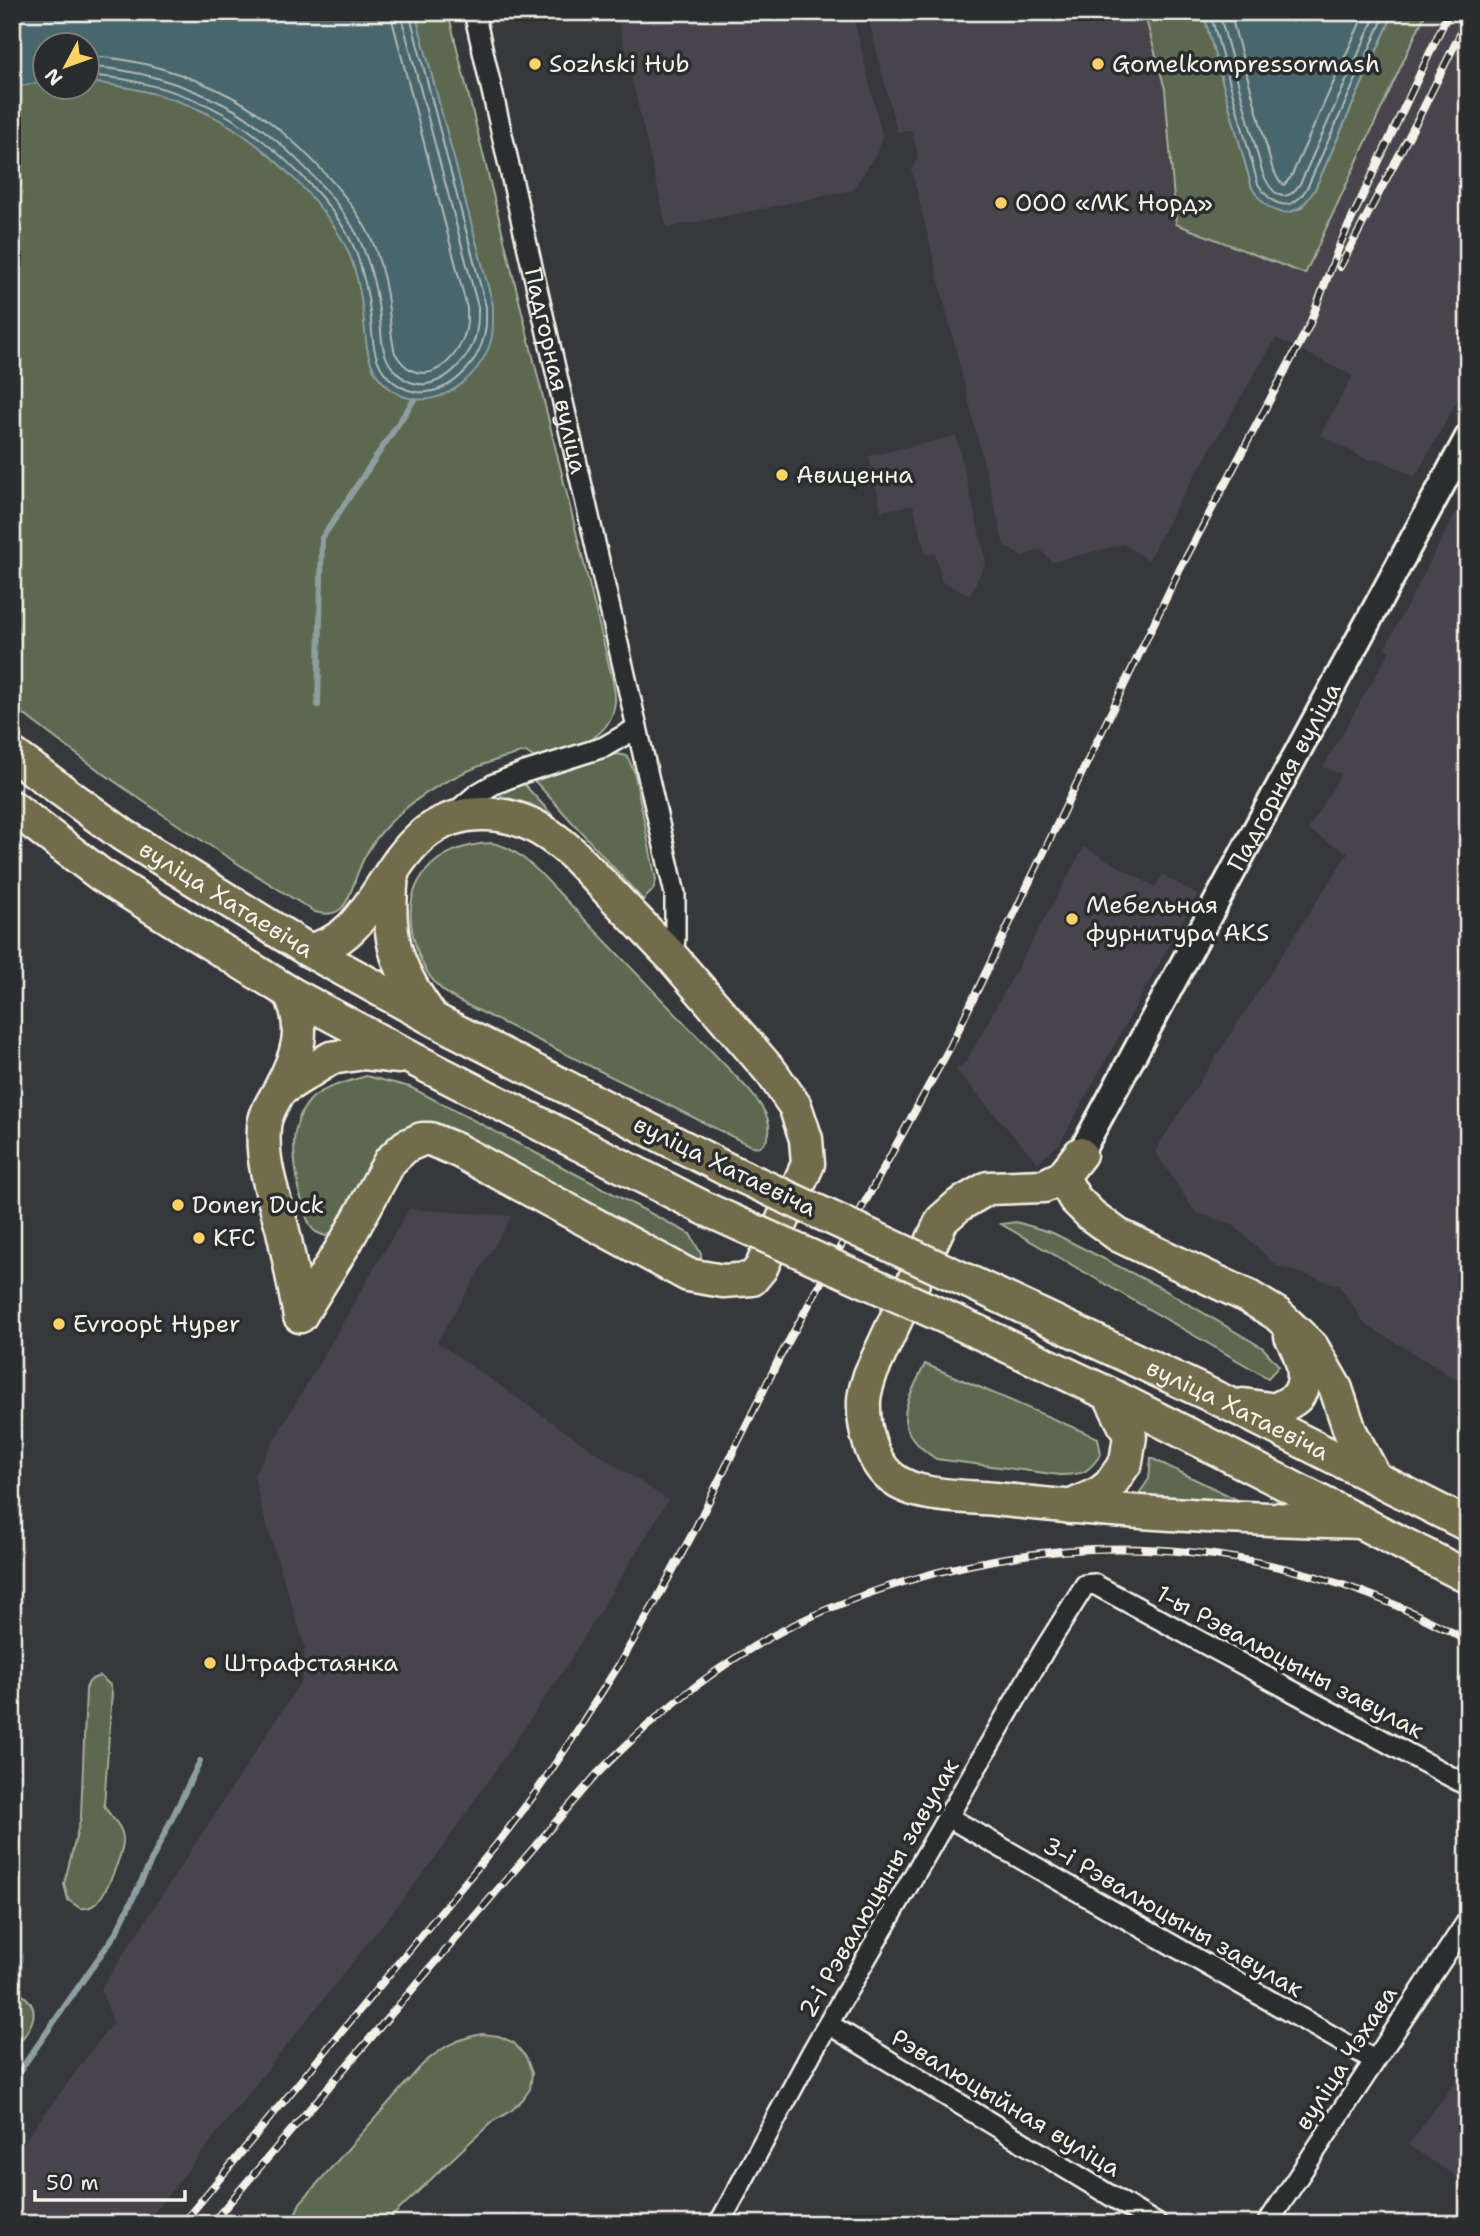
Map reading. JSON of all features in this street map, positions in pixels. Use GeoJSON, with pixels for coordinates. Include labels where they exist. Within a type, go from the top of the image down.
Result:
{"type":"FeatureCollection","features":[{"type":"Feature","properties":{"kind":"main road","name":"вуліца Хатаевіча"},"geometry":{"type":"LineString","coordinates":[[12,754],[123,835],[307,950],[433,1019],[726,1169],[1225,1402],[1468,1525]]}},
{"type":"Feature","properties":{"kind":"main road","name":"вуліца Хатаевіча"},"geometry":{"type":"LineString","coordinates":[[12,807],[101,875],[290,993],[414,1059],[708,1210],[1109,1394],[1468,1577]]}},
{"type":"Feature","properties":{"kind":"main road"},"geometry":{"type":"LineString","coordinates":[[290,993],[298,1014],[299,1035],[295,1058],[264,1124],[263,1142],[265,1167],[289,1256],[300,1316],[347,1240],[390,1161],[413,1142],[430,1139],[457,1150],[688,1275],[723,1282],[751,1279],[761,1268],[808,1164],[806,1139],[795,1106],[772,1073],[672,957],[572,853],[544,830],[515,817],[499,814],[464,815],[447,820],[418,839],[393,868],[374,900],[350,927],[326,945],[307,950]]}},
{"type":"Feature","properties":{"kind":"main road"},"geometry":{"type":"LineString","coordinates":[[393,868],[390,913],[394,947],[409,982],[433,1019]]}},
{"type":"Feature","properties":{"kind":"main road"},"geometry":{"type":"LineString","coordinates":[[280,1090],[331,1058],[364,1053],[414,1059]]}},
{"type":"Feature","properties":{"kind":"main road"},"geometry":{"type":"LineString","coordinates":[[1361,1522],[1069,1507],[915,1491],[892,1478],[874,1452],[867,1432],[863,1399],[870,1375],[942,1220],[959,1205],[988,1188],[1044,1186],[1071,1166],[1075,1199],[1091,1215],[1118,1234],[1249,1297],[1277,1314],[1312,1347],[1336,1389],[1350,1431],[1374,1476]]}},
{"type":"Feature","properties":{"kind":"main road"},"geometry":{"type":"LineString","coordinates":[[1225,1402],[1276,1410],[1298,1396],[1303,1384],[1303,1362],[1293,1339],[1277,1314]]}},
{"type":"Feature","properties":{"kind":"main road"},"geometry":{"type":"LineString","coordinates":[[1069,1507],[1100,1493],[1110,1485],[1126,1462],[1130,1436],[1109,1394]]}},
{"type":"Feature","properties":{"kind":"street","name":"Падгорная вуліца"},"geometry":{"type":"LineString","coordinates":[[474,12],[675,894],[676,939],[672,957]]}},
{"type":"Feature","properties":{"kind":"street","name":"Падгорная вуліца"},"geometry":{"type":"LineString","coordinates":[[1071,1166],[1468,437]]}},
{"type":"Feature","properties":{"kind":"street"},"geometry":{"type":"LineString","coordinates":[[447,820],[477,794],[494,784],[604,747],[637,728]]}},
{"type":"Feature","properties":{"kind":"street","name":"1-ы Рэвалюцыны завулак"},"geometry":{"type":"LineString","coordinates":[[1089,1583],[1468,1786]]}},
{"type":"Feature","properties":{"kind":"street","name":"2-і Рэвалюцыны завулак"},"geometry":{"type":"LineString","coordinates":[[719,2224],[813,2050],[830,2025],[1049,1641],[1083,1587],[1089,1583]]}},
{"type":"Feature","properties":{"kind":"street","name":"3-і Рэвалюцыны завулак"},"geometry":{"type":"LineString","coordinates":[[948,1817],[1374,2060]]}},
{"type":"Feature","properties":{"kind":"street","name":"вуліца Чэхава"},"geometry":{"type":"LineString","coordinates":[[1267,2224],[1468,1920]]}},
{"type":"Feature","properties":{"kind":"street","name":"Рэвалюцыйная вуліца"},"geometry":{"type":"LineString","coordinates":[[830,2025],[1157,2224]]}},
{"type":"Feature","properties":{"kind":"shaded area"},"geometry":{"type":"Polygon","coordinates":[[[616,12],[852,12],[882,135],[877,152],[853,190],[667,228],[616,12]]]}},
{"type":"Feature","properties":{"kind":"shaded area"},"geometry":{"type":"Polygon","coordinates":[[[867,12],[1144,12],[1165,89],[1176,224],[1305,274],[1426,12],[1468,12],[1468,381],[1415,477],[1380,459],[1368,460],[1320,435],[1353,376],[1276,338],[1148,560],[1124,544],[1052,562],[1040,549],[1022,557],[1004,545],[912,171],[918,155],[912,130],[897,132],[867,12]]]}},
{"type":"Feature","properties":{"kind":"shaded area"},"geometry":{"type":"Polygon","coordinates":[[[956,436],[986,561],[970,595],[942,582],[935,553],[926,555],[913,505],[881,511],[869,456],[956,436]]]}},
{"type":"Feature","properties":{"kind":"shaded area"},"geometry":{"type":"Polygon","coordinates":[[[1468,489],[1468,1386],[1365,1324],[1339,1285],[1277,1266],[1232,1224],[1195,1212],[1155,1151],[1348,853],[1308,830],[1341,774],[1323,767],[1390,651],[1385,648],[1468,489]]]}},
{"type":"Feature","properties":{"kind":"shaded area"},"geometry":{"type":"Polygon","coordinates":[[[1084,847],[1155,887],[1163,875],[1197,895],[1060,1143],[1038,1163],[956,1070],[966,1062],[1084,847]]]}},
{"type":"Feature","properties":{"kind":"shaded area"},"geometry":{"type":"Polygon","coordinates":[[[409,1209],[512,1216],[437,1342],[668,1500],[565,1668],[436,1857],[145,2224],[12,2224],[12,2158],[113,2022],[101,1989],[302,1680],[305,1647],[262,1510],[254,1475],[409,1209]]]}},
{"type":"Feature","properties":{"kind":"shaded area"},"geometry":{"type":"Polygon","coordinates":[[[1468,2065],[1468,2184],[1408,2145],[1468,2065]]]}},
{"type":"Feature","properties":{"kind":"green space"},"geometry":{"type":"Polygon","coordinates":[[[12,12],[448,12],[613,681],[615,702],[612,715],[597,735],[574,748],[536,759],[526,752],[506,757],[465,772],[427,793],[393,819],[379,835],[364,857],[345,904],[334,913],[326,914],[315,912],[237,863],[85,760],[12,705],[12,12]]]}},
{"type":"Feature","properties":{"kind":"green space"},"geometry":{"type":"Polygon","coordinates":[[[1144,12],[1203,12],[1252,188],[1279,211],[1290,212],[1301,208],[1315,189],[1394,12],[1426,12],[1305,274],[1176,224],[1165,89],[1144,12]]]}},
{"type":"Feature","properties":{"kind":"green space"},"geometry":{"type":"Polygon","coordinates":[[[617,754],[627,756],[634,771],[656,880],[653,890],[643,900],[533,779],[617,754]]]}},
{"type":"Feature","properties":{"kind":"green space"},"geometry":{"type":"Polygon","coordinates":[[[523,783],[554,817],[530,804],[501,796],[499,793],[502,789],[523,783]]]}},
{"type":"Feature","properties":{"kind":"green space"},"geometry":{"type":"Polygon","coordinates":[[[492,843],[512,850],[539,872],[748,1089],[768,1120],[769,1134],[763,1144],[751,1146],[459,1001],[436,984],[425,969],[415,943],[411,922],[412,903],[417,886],[425,872],[453,851],[471,845],[492,843]]]}},
{"type":"Feature","properties":{"kind":"green space"},"geometry":{"type":"Polygon","coordinates":[[[366,1076],[410,1087],[690,1234],[701,1259],[697,1262],[677,1256],[428,1126],[337,1232],[326,1236],[316,1232],[304,1208],[297,1179],[294,1137],[297,1124],[311,1099],[337,1085],[366,1076]]]}},
{"type":"Feature","properties":{"kind":"green space"},"geometry":{"type":"Polygon","coordinates":[[[1016,1222],[1053,1233],[1161,1288],[1263,1348],[1279,1366],[1268,1378],[1001,1224],[1016,1222]]]}},
{"type":"Feature","properties":{"kind":"green space"},"geometry":{"type":"Polygon","coordinates":[[[925,1364],[1098,1438],[1101,1454],[1084,1472],[1068,1475],[936,1459],[921,1448],[906,1426],[907,1405],[925,1364]]]}},
{"type":"Feature","properties":{"kind":"green space"},"geometry":{"type":"Polygon","coordinates":[[[1151,1458],[1246,1504],[1136,1498],[1149,1479],[1151,1458]]]}},
{"type":"Feature","properties":{"kind":"green space"},"geometry":{"type":"Polygon","coordinates":[[[100,1676],[110,1685],[112,1693],[104,1805],[120,1829],[123,1844],[104,1892],[95,1904],[80,1908],[68,1900],[64,1884],[81,1817],[86,1689],[91,1680],[100,1676]]]}},
{"type":"Feature","properties":{"kind":"green space"},"geometry":{"type":"Polygon","coordinates":[[[12,1989],[31,2003],[33,2018],[25,2035],[12,2052],[12,1989]]]}},
{"type":"Feature","properties":{"kind":"green space"},"geometry":{"type":"Polygon","coordinates":[[[482,2034],[499,2036],[514,2043],[526,2057],[532,2073],[530,2089],[512,2110],[492,2122],[384,2224],[291,2224],[300,2203],[422,2065],[450,2045],[482,2034]]]}},
{"type":"Feature","properties":{"kind":"water"},"geometry":{"type":"Polygon","coordinates":[[[12,12],[415,12],[493,305],[492,337],[481,363],[456,388],[441,396],[410,398],[394,392],[380,379],[371,364],[360,292],[350,256],[341,237],[312,198],[257,145],[220,120],[189,105],[156,94],[102,84],[102,32],[32,32],[32,84],[12,87],[12,12]]]}},
{"type":"Feature","properties":{"kind":"water"},"geometry":{"type":"Polygon","coordinates":[[[1203,12],[1394,12],[1315,189],[1307,200],[1291,212],[1267,206],[1252,188],[1203,12]]]}},
{"type":"Feature","properties":{"kind":"waterway"},"geometry":{"type":"LineString","coordinates":[[318,705],[322,538],[414,400]]}},
{"type":"Feature","properties":{"kind":"waterway"},"geometry":{"type":"LineString","coordinates":[[12,2082],[116,1933],[200,1761]]}},
{"type":"Feature","properties":{"kind":"railway"},"geometry":{"type":"LineString","coordinates":[[182,2224],[497,1844],[572,1739],[656,1601],[694,1531],[780,1357],[950,1047],[1180,569],[1309,326],[1340,244],[1449,12]]}},
{"type":"Feature","properties":{"kind":"railway"},"geometry":{"type":"LineString","coordinates":[[1340,267],[1468,18]]}},
{"type":"Feature","properties":{"kind":"railway"},"geometry":{"type":"LineString","coordinates":[[211,2224],[597,1774],[662,1713],[715,1672],[754,1646],[839,1604],[907,1581],[979,1563],[1050,1552],[1122,1549],[1194,1552],[1264,1564],[1334,1582],[1402,1608],[1468,1641]]}},
{"type":"Feature","properties":{"kind":"place","name":"Sozhski Hub"},"geometry":{"type":"Point","coordinates":[535,64]}},
{"type":"Feature","properties":{"kind":"place","name":"Gomelkompressormash"},"geometry":{"type":"Point","coordinates":[1098,64]}},
{"type":"Feature","properties":{"kind":"place","name":"ООО «МК Норд»"},"geometry":{"type":"Point","coordinates":[1001,203]}},
{"type":"Feature","properties":{"kind":"place","name":"Авиценна"},"geometry":{"type":"Point","coordinates":[782,475]}},
{"type":"Feature","properties":{"kind":"place","name":"Мебельная фурнитура AKS"},"geometry":{"type":"Point","coordinates":[1072,919]}},
{"type":"Feature","properties":{"kind":"place","name":"Doner Duck"},"geometry":{"type":"Point","coordinates":[178,1205]}},
{"type":"Feature","properties":{"kind":"place","name":"KFC"},"geometry":{"type":"Point","coordinates":[199,1238]}},
{"type":"Feature","properties":{"kind":"place","name":"Evroopt Hyper"},"geometry":{"type":"Point","coordinates":[59,1324]}},
{"type":"Feature","properties":{"kind":"place","name":"Штрафстаянка"},"geometry":{"type":"Point","coordinates":[210,1663]}}]}
